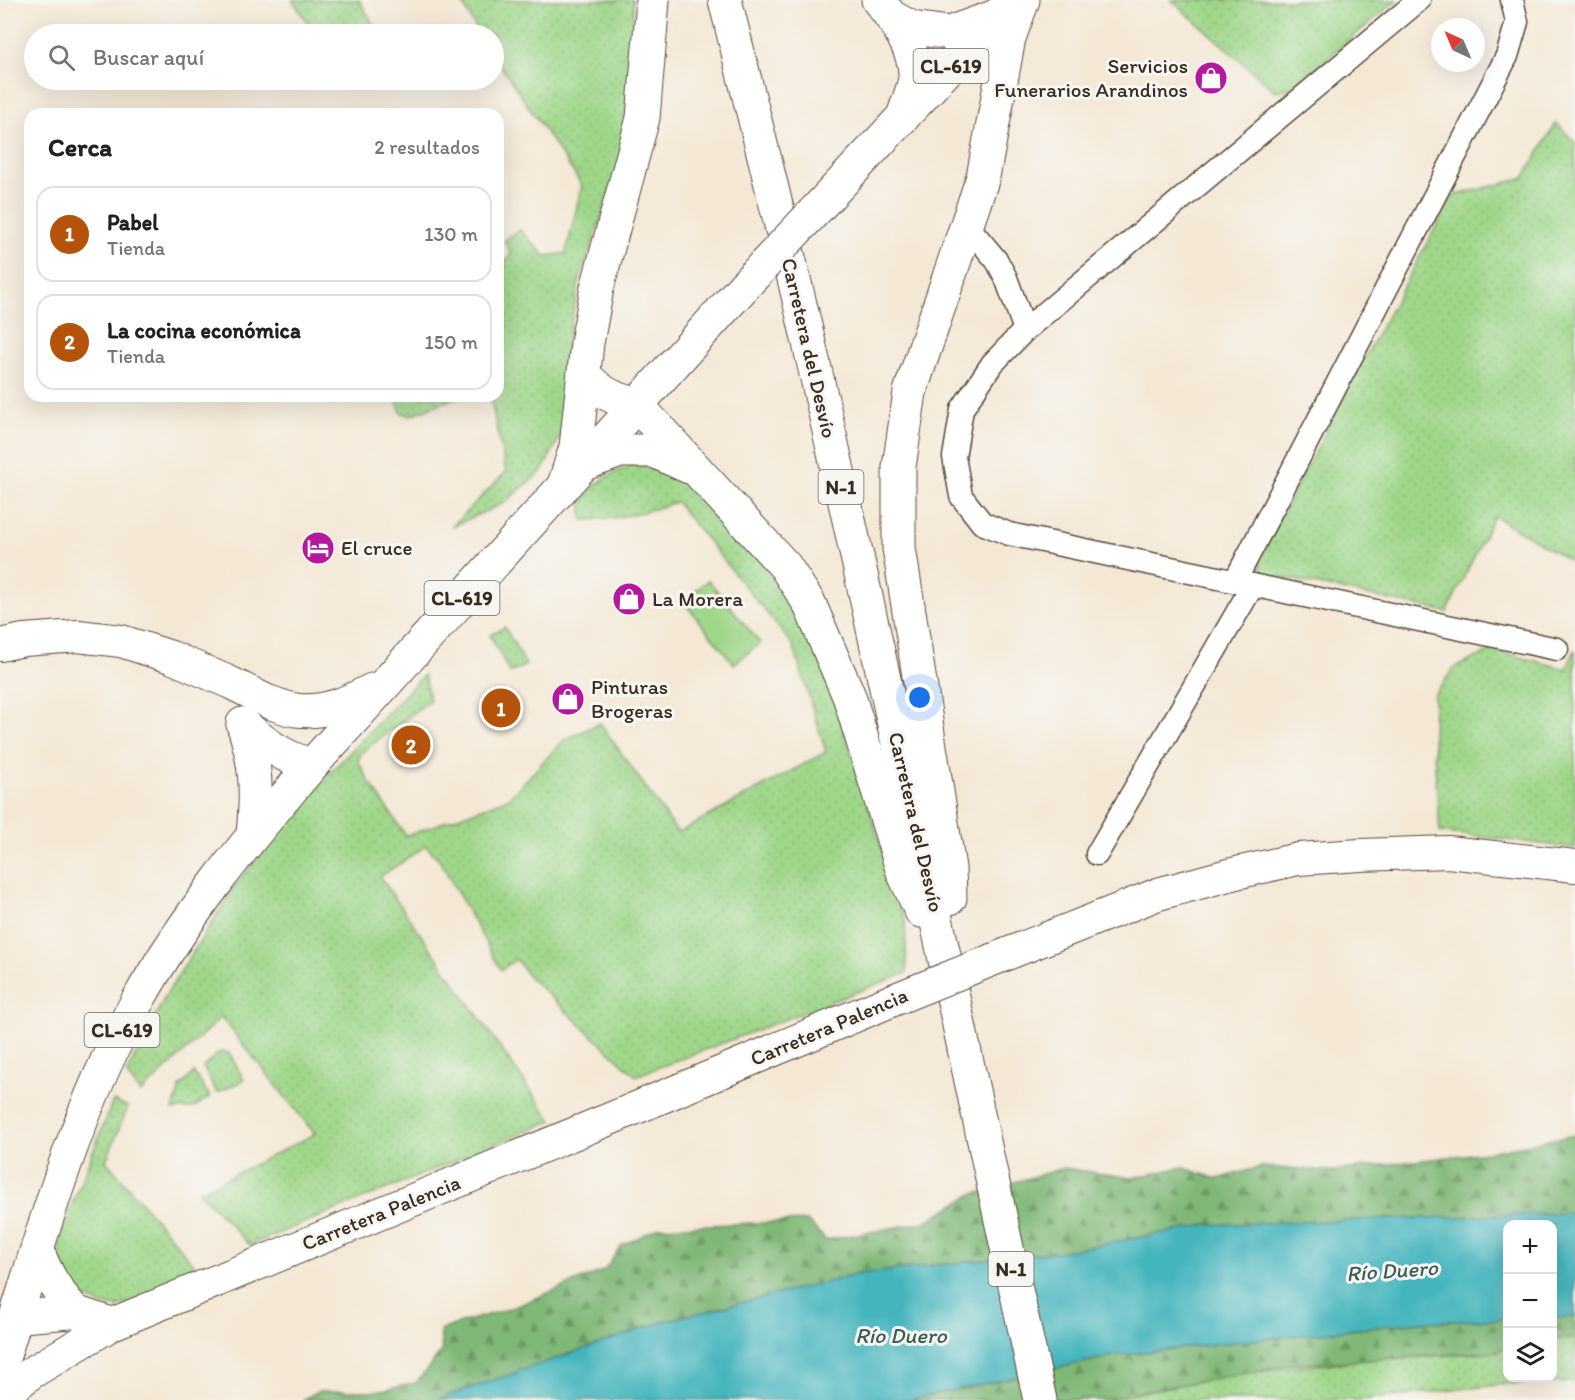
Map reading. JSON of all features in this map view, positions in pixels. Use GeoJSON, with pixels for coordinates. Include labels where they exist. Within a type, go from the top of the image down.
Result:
{"type":"FeatureCollection","features":[{"type":"Feature","properties":{"kind":"main road"},"geometry":{"type":"LineString","coordinates":[[574,475],[587,343],[597,288],[643,118],[653,0]]}},
{"type":"Feature","properties":{"kind":"main road","name":"Carretera del Desvío"},"geometry":{"type":"LineString","coordinates":[[725,0],[809,341],[950,976],[1040,1400]]}},
{"type":"Feature","properties":{"kind":"main road"},"geometry":{"type":"LineString","coordinates":[[885,8],[912,28],[949,33],[1012,5]]}},
{"type":"Feature","properties":{"kind":"main road","name":"CL-619"},"geometry":{"type":"LineString","coordinates":[[0,1368],[86,1109],[108,1058],[136,1004],[184,925],[253,835],[312,765],[636,404],[838,185],[1012,5]]}},
{"type":"Feature","properties":{"kind":"main road","name":"N-1"},"geometry":{"type":"LineString","coordinates":[[956,1008],[949,868],[899,549],[900,467],[910,392],[983,177],[1009,38],[1012,5]]}},
{"type":"Feature","properties":{"kind":"main road"},"geometry":{"type":"LineString","coordinates":[[885,8],[909,47],[916,76],[903,117]]}},
{"type":"Feature","properties":{"kind":"main road"},"geometry":{"type":"LineString","coordinates":[[584,375],[600,392],[617,400],[636,404],[785,566],[809,603],[849,696],[903,872],[950,976]]}},
{"type":"Feature","properties":{"kind":"main road"},"geometry":{"type":"LineString","coordinates":[[574,475],[620,451],[654,451],[699,472]]}},
{"type":"Feature","properties":{"kind":"main road"},"geometry":{"type":"LineString","coordinates":[[269,702],[296,710],[342,706],[385,684]]}},
{"type":"Feature","properties":{"kind":"main road"},"geometry":{"type":"LineString","coordinates":[[269,702],[292,722],[305,742],[312,765]]}},
{"type":"Feature","properties":{"kind":"main road"},"geometry":{"type":"LineString","coordinates":[[243,724],[270,748],[296,761],[312,765]]}},
{"type":"Feature","properties":{"kind":"main road"},"geometry":{"type":"LineString","coordinates":[[243,724],[252,749],[256,778],[253,835]]}},
{"type":"Feature","properties":{"kind":"street"},"geometry":{"type":"LineString","coordinates":[[1419,0],[1025,330],[992,364],[962,409],[954,457],[961,496],[982,523],[1009,534],[1557,649]]}},
{"type":"Feature","properties":{"kind":"street"},"geometry":{"type":"LineString","coordinates":[[1097,854],[1244,583],[1433,195],[1507,56],[1517,22],[1512,0]]}},
{"type":"Feature","properties":{"kind":"street"},"geometry":{"type":"LineString","coordinates":[[967,225],[997,261],[1006,278],[1025,330]]}},
{"type":"Feature","properties":{"kind":"street"},"geometry":{"type":"LineString","coordinates":[[0,645],[24,640],[78,636],[121,640],[171,657],[231,682],[269,702]]}},
{"type":"Feature","properties":{"kind":"street"},"geometry":{"type":"LineString","coordinates":[[194,668],[220,694],[243,724]]}},
{"type":"Feature","properties":{"kind":"street","name":"Carretera Palencia"},"geometry":{"type":"LineString","coordinates":[[3,1400],[31,1373],[112,1324],[893,1000],[1158,894],[1298,859],[1448,852],[1575,866]]}},
{"type":"Feature","properties":{"kind":"street"},"geometry":{"type":"LineString","coordinates":[[38,1250],[45,1272],[62,1297],[76,1312]]}},
{"type":"Feature","properties":{"kind":"street"},"geometry":{"type":"LineString","coordinates":[[16,1317],[76,1312],[112,1324]]}},
{"type":"Feature","properties":{"kind":"street"},"geometry":{"type":"LineString","coordinates":[[16,1317],[60,1343],[73,1347]]}},
{"type":"Feature","properties":{"kind":"green space"},"geometry":{"type":"Polygon","coordinates":[[[292,0],[359,0],[373,24],[309,24],[292,0]]]}},
{"type":"Feature","properties":{"kind":"green space"},"geometry":{"type":"Polygon","coordinates":[[[461,0],[633,0],[633,27],[622,157],[580,279],[566,346],[566,425],[542,471],[504,503],[451,527],[506,472],[491,402],[504,402],[504,264],[511,254],[504,240],[520,230],[545,256],[566,253],[582,185],[504,71],[504,24],[474,24],[461,0]]]}},
{"type":"Feature","properties":{"kind":"green space"},"geometry":{"type":"Polygon","coordinates":[[[1171,0],[1397,0],[1292,88],[1275,91],[1171,0]]]}},
{"type":"Feature","properties":{"kind":"green space"},"geometry":{"type":"Polygon","coordinates":[[[1556,123],[1575,142],[1575,561],[1572,562],[1494,516],[1447,612],[1261,573],[1259,558],[1453,196],[1524,178],[1556,123]]]}},
{"type":"Feature","properties":{"kind":"green space"},"geometry":{"type":"Polygon","coordinates":[[[397,402],[444,402],[409,416],[401,412],[397,402]]]}},
{"type":"Feature","properties":{"kind":"green space"},"geometry":{"type":"Polygon","coordinates":[[[632,465],[658,466],[691,489],[774,575],[805,622],[839,714],[905,921],[907,973],[636,1076],[529,977],[516,959],[501,970],[438,858],[426,846],[380,877],[552,1121],[250,1245],[199,1192],[315,1134],[221,1017],[141,1093],[126,1074],[167,993],[237,883],[329,774],[424,675],[430,700],[362,752],[358,760],[368,780],[406,836],[509,798],[564,740],[600,723],[678,833],[826,752],[793,645],[676,502],[630,515],[583,520],[582,509],[589,492],[604,478],[632,465]]]}},
{"type":"Feature","properties":{"kind":"green space"},"geometry":{"type":"Polygon","coordinates":[[[708,580],[760,643],[734,664],[683,601],[708,580]]]}},
{"type":"Feature","properties":{"kind":"green space"},"geometry":{"type":"Polygon","coordinates":[[[505,627],[526,665],[510,673],[490,635],[505,627]]]}},
{"type":"Feature","properties":{"kind":"green space"},"geometry":{"type":"Polygon","coordinates":[[[1493,650],[1566,669],[1575,650],[1575,848],[1440,832],[1433,740],[1434,695],[1454,668],[1493,650]]]}},
{"type":"Feature","properties":{"kind":"green space"},"geometry":{"type":"Polygon","coordinates":[[[220,1052],[229,1053],[244,1080],[217,1093],[203,1067],[220,1052]]]}},
{"type":"Feature","properties":{"kind":"green space"},"geometry":{"type":"Polygon","coordinates":[[[194,1073],[210,1097],[193,1108],[173,1110],[180,1087],[194,1073]]]}},
{"type":"Feature","properties":{"kind":"green space"},"geometry":{"type":"Polygon","coordinates":[[[113,1101],[128,1107],[106,1161],[201,1273],[118,1307],[102,1305],[84,1297],[72,1288],[64,1275],[59,1259],[60,1235],[113,1101]]]}},
{"type":"Feature","properties":{"kind":"green space"},"geometry":{"type":"Polygon","coordinates":[[[1575,1135],[1575,1213],[1207,1225],[1072,1250],[860,1274],[665,1321],[436,1400],[302,1400],[319,1391],[376,1391],[416,1383],[442,1351],[440,1331],[514,1307],[605,1270],[621,1246],[659,1227],[807,1221],[826,1240],[925,1222],[973,1194],[1064,1168],[1132,1178],[1182,1167],[1217,1179],[1261,1167],[1334,1171],[1488,1152],[1575,1135]]]}},
{"type":"Feature","properties":{"kind":"green space"},"geometry":{"type":"Polygon","coordinates":[[[1575,1317],[1575,1338],[1557,1340],[1557,1318],[1575,1317]]]}},
{"type":"Feature","properties":{"kind":"green space"},"geometry":{"type":"Polygon","coordinates":[[[1503,1319],[1503,1349],[1492,1352],[1292,1365],[1103,1400],[908,1400],[1118,1355],[1420,1322],[1503,1319]]]}},
{"type":"Feature","properties":{"kind":"green space"},"geometry":{"type":"Polygon","coordinates":[[[1575,1338],[1575,1382],[1508,1384],[1361,1400],[1103,1400],[1229,1375],[1374,1359],[1492,1352],[1503,1349],[1503,1382],[1557,1382],[1557,1340],[1575,1338]]]}},
{"type":"Feature","properties":{"kind":"water","name":"Río Duero"},"geometry":{"type":"Polygon","coordinates":[[[1575,1213],[1575,1317],[1557,1318],[1557,1220],[1503,1220],[1503,1319],[1420,1322],[1118,1355],[908,1400],[436,1400],[665,1321],[860,1274],[1072,1250],[1207,1225],[1575,1213]]]}},
{"type":"Feature","properties":{"kind":"place","name":"Servicios Funerarios Arandinos"},"geometry":{"type":"Point","coordinates":[1211,78]}},
{"type":"Feature","properties":{"kind":"place","name":"El cruce"},"geometry":{"type":"Point","coordinates":[318,548]}},
{"type":"Feature","properties":{"kind":"place","name":"La Morera"},"geometry":{"type":"Point","coordinates":[629,599]}},
{"type":"Feature","properties":{"kind":"place","name":"Pinturas Brogeras"},"geometry":{"type":"Point","coordinates":[568,699]}},
{"type":"Feature","properties":{"kind":"place","name":"Pabel"},"geometry":{"type":"Point","coordinates":[501,708]}},
{"type":"Feature","properties":{"kind":"place","name":"La cocina económica"},"geometry":{"type":"Point","coordinates":[411,745]}}]}
